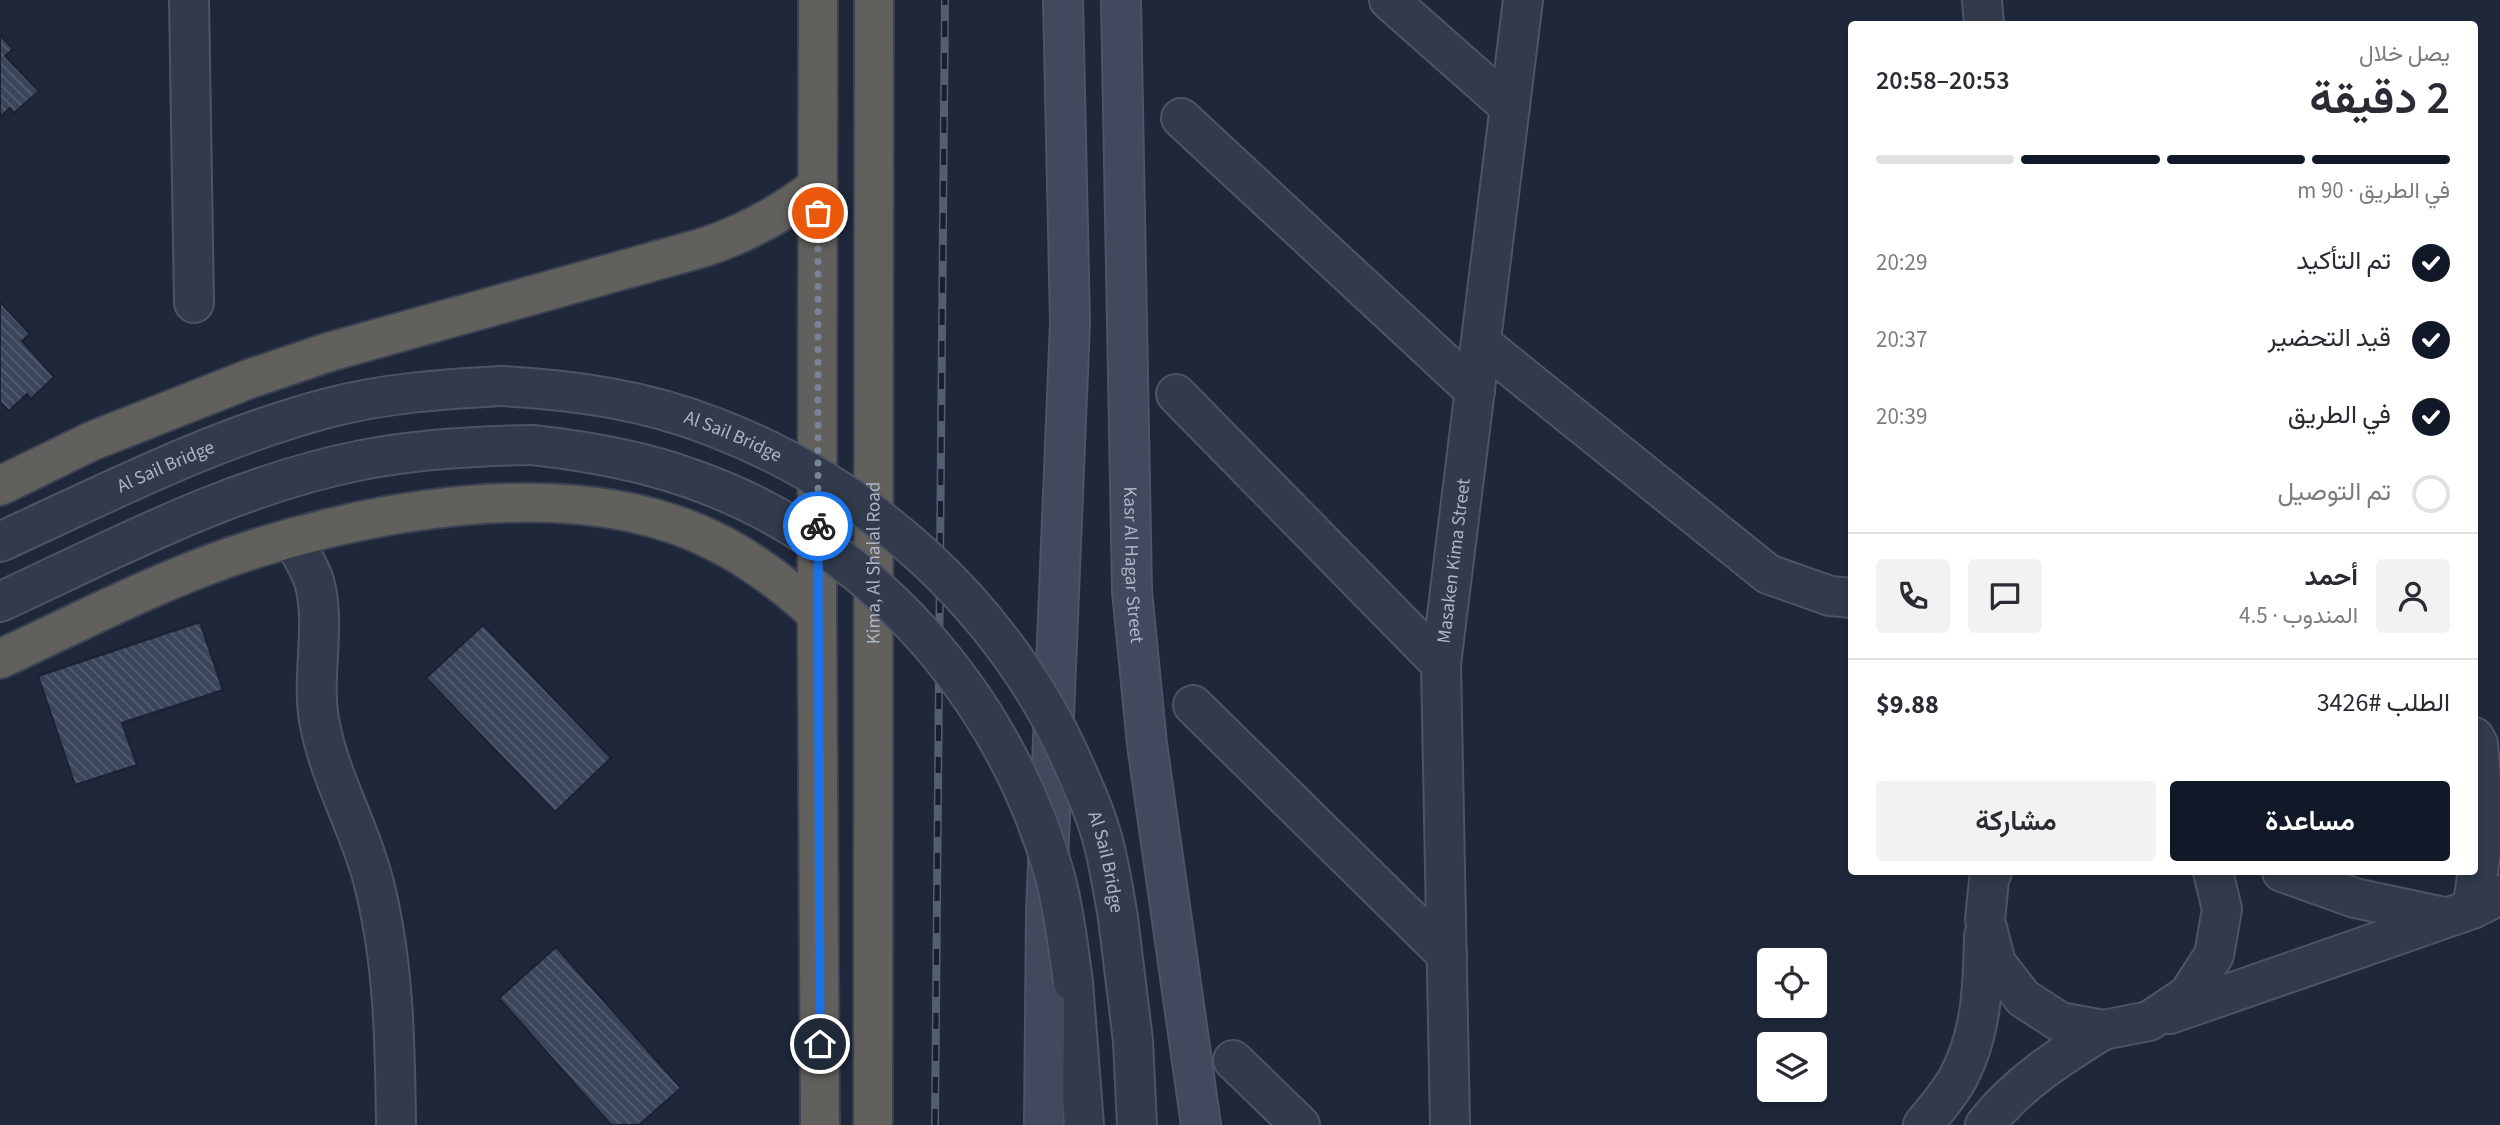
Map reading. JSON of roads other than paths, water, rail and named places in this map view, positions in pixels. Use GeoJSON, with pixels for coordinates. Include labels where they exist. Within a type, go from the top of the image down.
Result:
{"type":"FeatureCollection","features":[{"type":"Feature","properties":{"kind":"highway"},"geometry":{"type":"LineString","coordinates":[[818,0],[820,1125]]}},
{"type":"Feature","properties":{"kind":"highway","name":"Kima, Al Shalal Road"},"geometry":{"type":"LineString","coordinates":[[873,1125],[874,0]]}},
{"type":"Feature","properties":{"kind":"highway"},"geometry":{"type":"LineString","coordinates":[[6,478],[148,418],[315,357],[736,237],[783,212],[818,186]]}},
{"type":"Feature","properties":{"kind":"highway"},"geometry":{"type":"LineString","coordinates":[[0,659],[196,570],[249,551],[347,525],[458,507],[524,503],[589,506],[632,512],[673,524],[713,540],[759,567],[785,585],[817,614]]}},
{"type":"Feature","properties":{"kind":"main road"},"geometry":{"type":"LineString","coordinates":[[1044,1125],[1046,913],[1070,322],[1063,0]]}},
{"type":"Feature","properties":{"kind":"main road","name":"Kasr Al Hagar Street"},"geometry":{"type":"LineString","coordinates":[[1121,0],[1132,591],[1147,744],[1201,1125]]}},
{"type":"Feature","properties":{"kind":"street"},"geometry":{"type":"LineString","coordinates":[[189,0],[194,303]]}},
{"type":"Feature","properties":{"kind":"street"},"geometry":{"type":"LineString","coordinates":[[1388,0],[1510,107]]}},
{"type":"Feature","properties":{"kind":"street","name":"Masaken Kima Street"},"geometry":{"type":"LineString","coordinates":[[1450,1125],[1441,664],[1523,0]]}},
{"type":"Feature","properties":{"kind":"street"},"geometry":{"type":"LineString","coordinates":[[1982,0],[1984,21]]}},
{"type":"Feature","properties":{"kind":"street"},"geometry":{"type":"LineString","coordinates":[[1181,118],[1475,391]]}},
{"type":"Feature","properties":{"kind":"street"},"geometry":{"type":"LineString","coordinates":[[1481,343],[1768,574],[1830,596],[1848,598]]}},
{"type":"Feature","properties":{"kind":"street","name":"Al Sail Bridge"},"geometry":{"type":"LineString","coordinates":[[0,542],[198,453],[275,424],[330,408],[444,389],[502,386],[556,389],[609,397],[713,426],[811,472],[856,501],[899,534],[939,570],[1010,652],[1065,745],[1087,794],[1104,845],[1118,918],[1133,1041],[1137,1125]]}},
{"type":"Feature","properties":{"kind":"street"},"geometry":{"type":"LineString","coordinates":[[1177,394],[1441,664]]}},
{"type":"Feature","properties":{"kind":"street"},"geometry":{"type":"LineString","coordinates":[[0,603],[175,520],[304,474],[360,460],[417,451],[532,445],[587,451],[694,479],[744,501],[793,527],[839,558],[902,613],[957,676],[988,721],[1015,770],[1037,820],[1054,873],[1066,928],[1084,1125]]}},
{"type":"Feature","properties":{"kind":"street"},"geometry":{"type":"LineString","coordinates":[[292,539],[305,559],[314,582],[318,606],[316,700],[320,725],[371,874],[387,943],[394,1003],[396,1125]]}},
{"type":"Feature","properties":{"kind":"street"},"geometry":{"type":"LineString","coordinates":[[1193,705],[1447,955]]}},
{"type":"Feature","properties":{"kind":"street"},"geometry":{"type":"LineString","coordinates":[[2478,744],[2485,826],[2478,870]]}},
{"type":"Feature","properties":{"kind":"street"},"geometry":{"type":"LineString","coordinates":[[1923,1125],[1958,1078],[1974,1041],[1982,1001],[1990,875]]}},
{"type":"Feature","properties":{"kind":"street"},"geometry":{"type":"LineString","coordinates":[[2149,1021],[2188,995],[2214,955],[2221,909],[2214,875]]}},
{"type":"Feature","properties":{"kind":"street"},"geometry":{"type":"LineString","coordinates":[[2290,875],[2355,898],[2472,907]]}},
{"type":"Feature","properties":{"kind":"street"},"geometry":{"type":"LineString","coordinates":[[2472,907],[2477,875]]}},
{"type":"Feature","properties":{"kind":"street"},"geometry":{"type":"LineString","coordinates":[[1985,1125],[2021,1086],[2052,1062],[2103,1030],[2149,1021],[2472,907]]}},
{"type":"Feature","properties":{"kind":"street"},"geometry":{"type":"LineString","coordinates":[[1985,920],[1996,962],[2023,998],[2060,1022],[2103,1030]]}},
{"type":"Feature","properties":{"kind":"street"},"geometry":{"type":"LineString","coordinates":[[1233,1060],[1300,1125]]}},
{"type":"Feature","properties":{"kind":"railway"},"geometry":{"type":"LineString","coordinates":[[935,1125],[945,0]]}}]}
